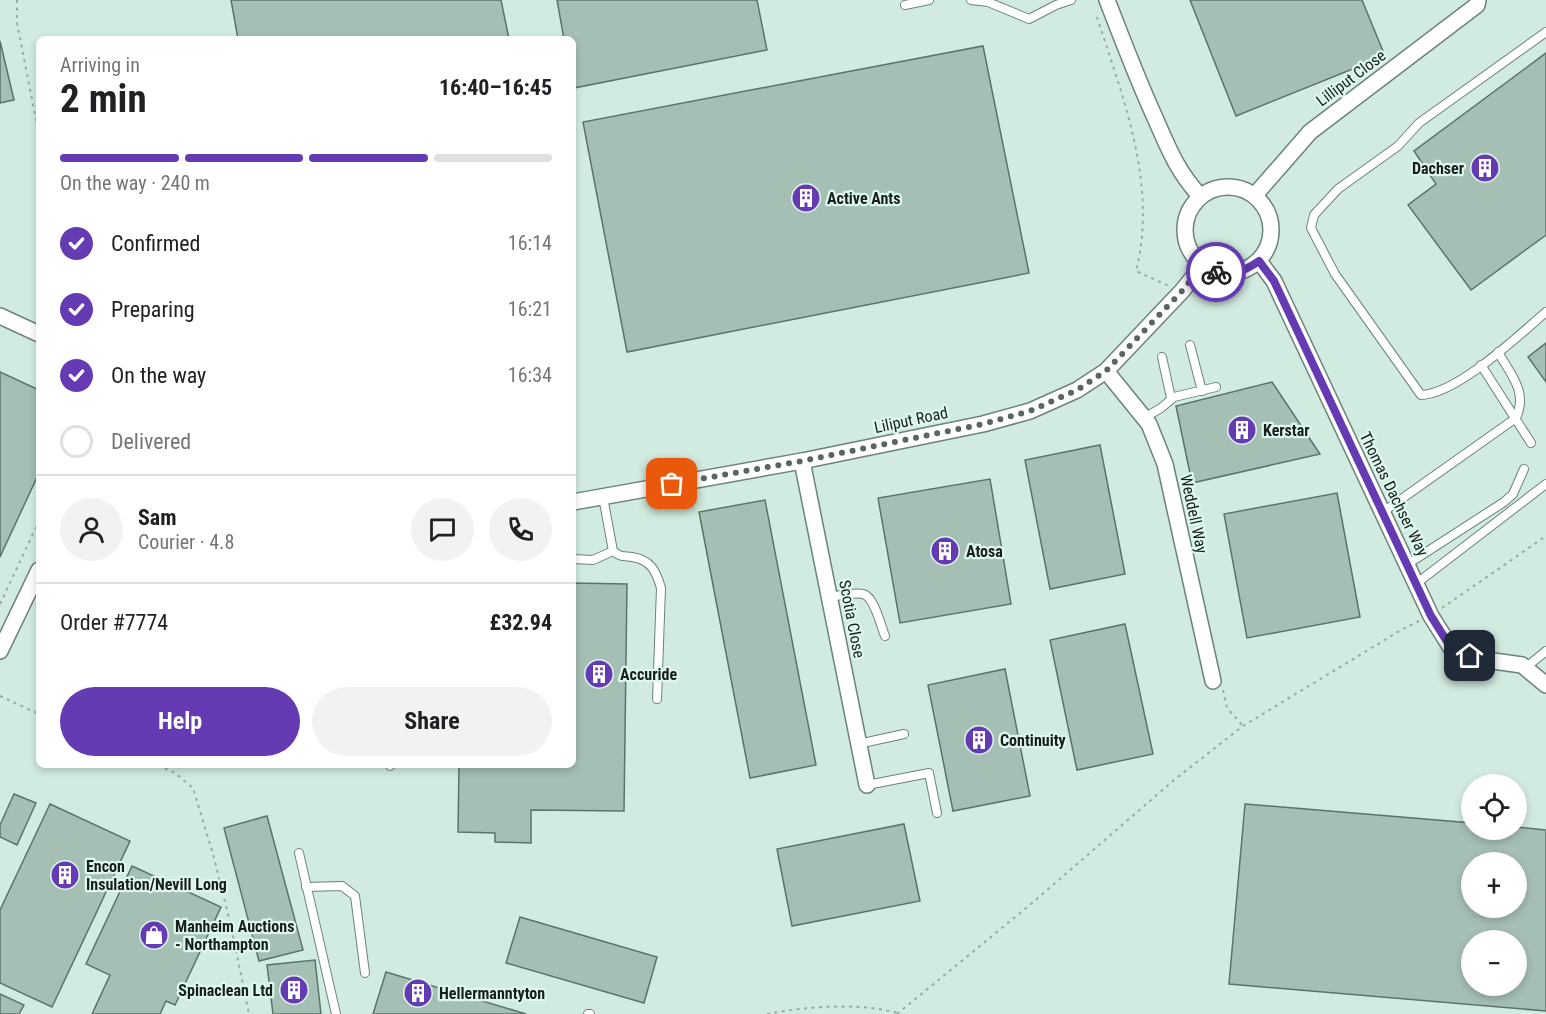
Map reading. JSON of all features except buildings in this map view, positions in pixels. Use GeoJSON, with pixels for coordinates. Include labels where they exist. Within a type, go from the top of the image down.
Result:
{"type":"FeatureCollection","features":[{"type":"Feature","properties":{"kind":"street"},"geometry":{"type":"LineString","coordinates":[[1107,0],[1137,79],[1175,162],[1185,179],[1200,196]]}},
{"type":"Feature","properties":{"kind":"street","name":"Lilliput Close"},"geometry":{"type":"LineString","coordinates":[[1255,195],[1310,132],[1477,5],[1478,0]]}},
{"type":"Feature","properties":{"kind":"street"},"geometry":{"type":"LineString","coordinates":[[1225,186],[1239,188],[1255,195],[1268,213],[1271,226],[1269,245],[1259,261],[1237,273],[1219,272],[1202,266],[1186,244],[1184,232],[1185,218],[1191,206],[1200,196],[1212,189],[1225,186]]}},
{"type":"Feature","properties":{"kind":"street","name":"Thomas Dachser Way"},"geometry":{"type":"LineString","coordinates":[[1259,261],[1274,281],[1431,616],[1453,651],[1486,660],[1522,665],[1546,685]]}},
{"type":"Feature","properties":{"kind":"street","name":"Liliput Road"},"geometry":{"type":"LineString","coordinates":[[576,501],[802,461],[983,424],[1030,411],[1077,390],[1106,371],[1182,291],[1202,266]]}},
{"type":"Feature","properties":{"kind":"street"},"geometry":{"type":"LineString","coordinates":[[1,320],[36,333]]}},
{"type":"Feature","properties":{"kind":"street","name":"Weddell Way"},"geometry":{"type":"LineString","coordinates":[[1106,371],[1149,424],[1165,464],[1213,681]]}},
{"type":"Feature","properties":{"kind":"street","name":"Scotia Close"},"geometry":{"type":"LineString","coordinates":[[802,461],[867,785]]}},
{"type":"Feature","properties":{"kind":"street"},"geometry":{"type":"LineString","coordinates":[[0,651],[36,576]]}},
{"type":"Feature","properties":{"kind":"lane"},"geometry":{"type":"LineString","coordinates":[[905,5],[930,0]]}},
{"type":"Feature","properties":{"kind":"lane"},"geometry":{"type":"LineString","coordinates":[[971,0],[988,2],[1029,19],[1071,0]]}},
{"type":"Feature","properties":{"kind":"lane"},"geometry":{"type":"LineString","coordinates":[[1546,32],[1419,123],[1398,146],[1338,189],[1314,215],[1311,228],[1335,274],[1421,394],[1432,394],[1444,389],[1481,365],[1546,312]]}},
{"type":"Feature","properties":{"kind":"lane"},"geometry":{"type":"LineString","coordinates":[[1190,345],[1202,391]]}},
{"type":"Feature","properties":{"kind":"lane"},"geometry":{"type":"LineString","coordinates":[[1383,512],[1516,418],[1521,407],[1520,393],[1498,352]]}},
{"type":"Feature","properties":{"kind":"lane"},"geometry":{"type":"LineString","coordinates":[[1162,357],[1171,398]]}},
{"type":"Feature","properties":{"kind":"lane"},"geometry":{"type":"LineString","coordinates":[[1481,365],[1531,443]]}},
{"type":"Feature","properties":{"kind":"lane"},"geometry":{"type":"LineString","coordinates":[[1144,418],[1161,408],[1171,398],[1216,387]]}},
{"type":"Feature","properties":{"kind":"lane"},"geometry":{"type":"LineString","coordinates":[[1408,564],[1504,502],[1513,494],[1524,470]]}},
{"type":"Feature","properties":{"kind":"lane"},"geometry":{"type":"LineString","coordinates":[[1417,583],[1546,484]]}},
{"type":"Feature","properties":{"kind":"lane"},"geometry":{"type":"LineString","coordinates":[[603,496],[613,551],[620,557],[640,558],[656,571],[661,588],[657,699]]}},
{"type":"Feature","properties":{"kind":"lane"},"geometry":{"type":"LineString","coordinates":[[576,559],[593,560],[613,551]]}},
{"type":"Feature","properties":{"kind":"lane"},"geometry":{"type":"LineString","coordinates":[[829,597],[860,594],[868,596],[873,603],[885,636]]}},
{"type":"Feature","properties":{"kind":"lane"},"geometry":{"type":"LineString","coordinates":[[1526,668],[1546,651]]}},
{"type":"Feature","properties":{"kind":"lane"},"geometry":{"type":"LineString","coordinates":[[858,744],[904,734]]}},
{"type":"Feature","properties":{"kind":"lane"},"geometry":{"type":"LineString","coordinates":[[867,785],[929,773],[937,813]]}},
{"type":"Feature","properties":{"kind":"lane"},"geometry":{"type":"LineString","coordinates":[[299,853],[336,1014]]}},
{"type":"Feature","properties":{"kind":"lane"},"geometry":{"type":"LineString","coordinates":[[306,887],[342,886],[355,896],[365,973]]}},
{"type":"Feature","properties":{"kind":"path"},"geometry":{"type":"LineString","coordinates":[[18,0],[17,23],[36,120]]}},
{"type":"Feature","properties":{"kind":"path"},"geometry":{"type":"LineString","coordinates":[[1095,11],[1121,91],[1135,144],[1144,196],[1144,232],[1136,271],[1182,291]]}},
{"type":"Feature","properties":{"kind":"path"},"geometry":{"type":"LineString","coordinates":[[0,604],[36,526]]}},
{"type":"Feature","properties":{"kind":"path"},"geometry":{"type":"LineString","coordinates":[[768,1014],[799,1008],[838,1007],[899,1014],[1174,780],[1243,726],[1401,630],[1431,616],[1546,536]]}},
{"type":"Feature","properties":{"kind":"path"},"geometry":{"type":"LineString","coordinates":[[1213,681],[1221,681],[1227,708],[1243,726]]}},
{"type":"Feature","properties":{"kind":"path"},"geometry":{"type":"LineString","coordinates":[[0,696],[36,713]]}},
{"type":"Feature","properties":{"kind":"path"},"geometry":{"type":"LineString","coordinates":[[164,768],[175,773],[193,788],[231,926],[249,1014]]}},
{"type":"Feature","properties":{"kind":"way so far"},"geometry":{"type":"LineString","coordinates":[[672,484],[802,461],[983,424],[1030,411],[1077,390],[1106,371],[1182,291],[1202,266],[1216,272]]}},
{"type":"Feature","properties":{"kind":"place","name":"Dachser"},"geometry":{"type":"Point","coordinates":[1485,168]}},
{"type":"Feature","properties":{"kind":"place","name":"Active Ants"},"geometry":{"type":"Point","coordinates":[806,198]}},
{"type":"Feature","properties":{"kind":"place","name":"Kerstar"},"geometry":{"type":"Point","coordinates":[1242,430]}},
{"type":"Feature","properties":{"kind":"place","name":"Atosa"},"geometry":{"type":"Point","coordinates":[945,551]}},
{"type":"Feature","properties":{"kind":"place","name":"Accuride"},"geometry":{"type":"Point","coordinates":[599,674]}},
{"type":"Feature","properties":{"kind":"place","name":"Continuity"},"geometry":{"type":"Point","coordinates":[979,740]}},
{"type":"Feature","properties":{"kind":"place","name":"Encon Insulation/Nevill Long"},"geometry":{"type":"Point","coordinates":[65,875]}},
{"type":"Feature","properties":{"kind":"place","name":"Manheim Auctions - Northampton"},"geometry":{"type":"Point","coordinates":[154,935]}},
{"type":"Feature","properties":{"kind":"place","name":"Spinaclean Ltd"},"geometry":{"type":"Point","coordinates":[294,990]}},
{"type":"Feature","properties":{"kind":"place","name":"Hellermanntyton"},"geometry":{"type":"Point","coordinates":[418,993]}},
{"type":"Feature","properties":{"kind":"route"},"geometry":{"type":"LineString","coordinates":[[1216,272],[1237,273],[1259,261],[1274,281],[1431,616],[1453,651],[1470,656]]}}]}
